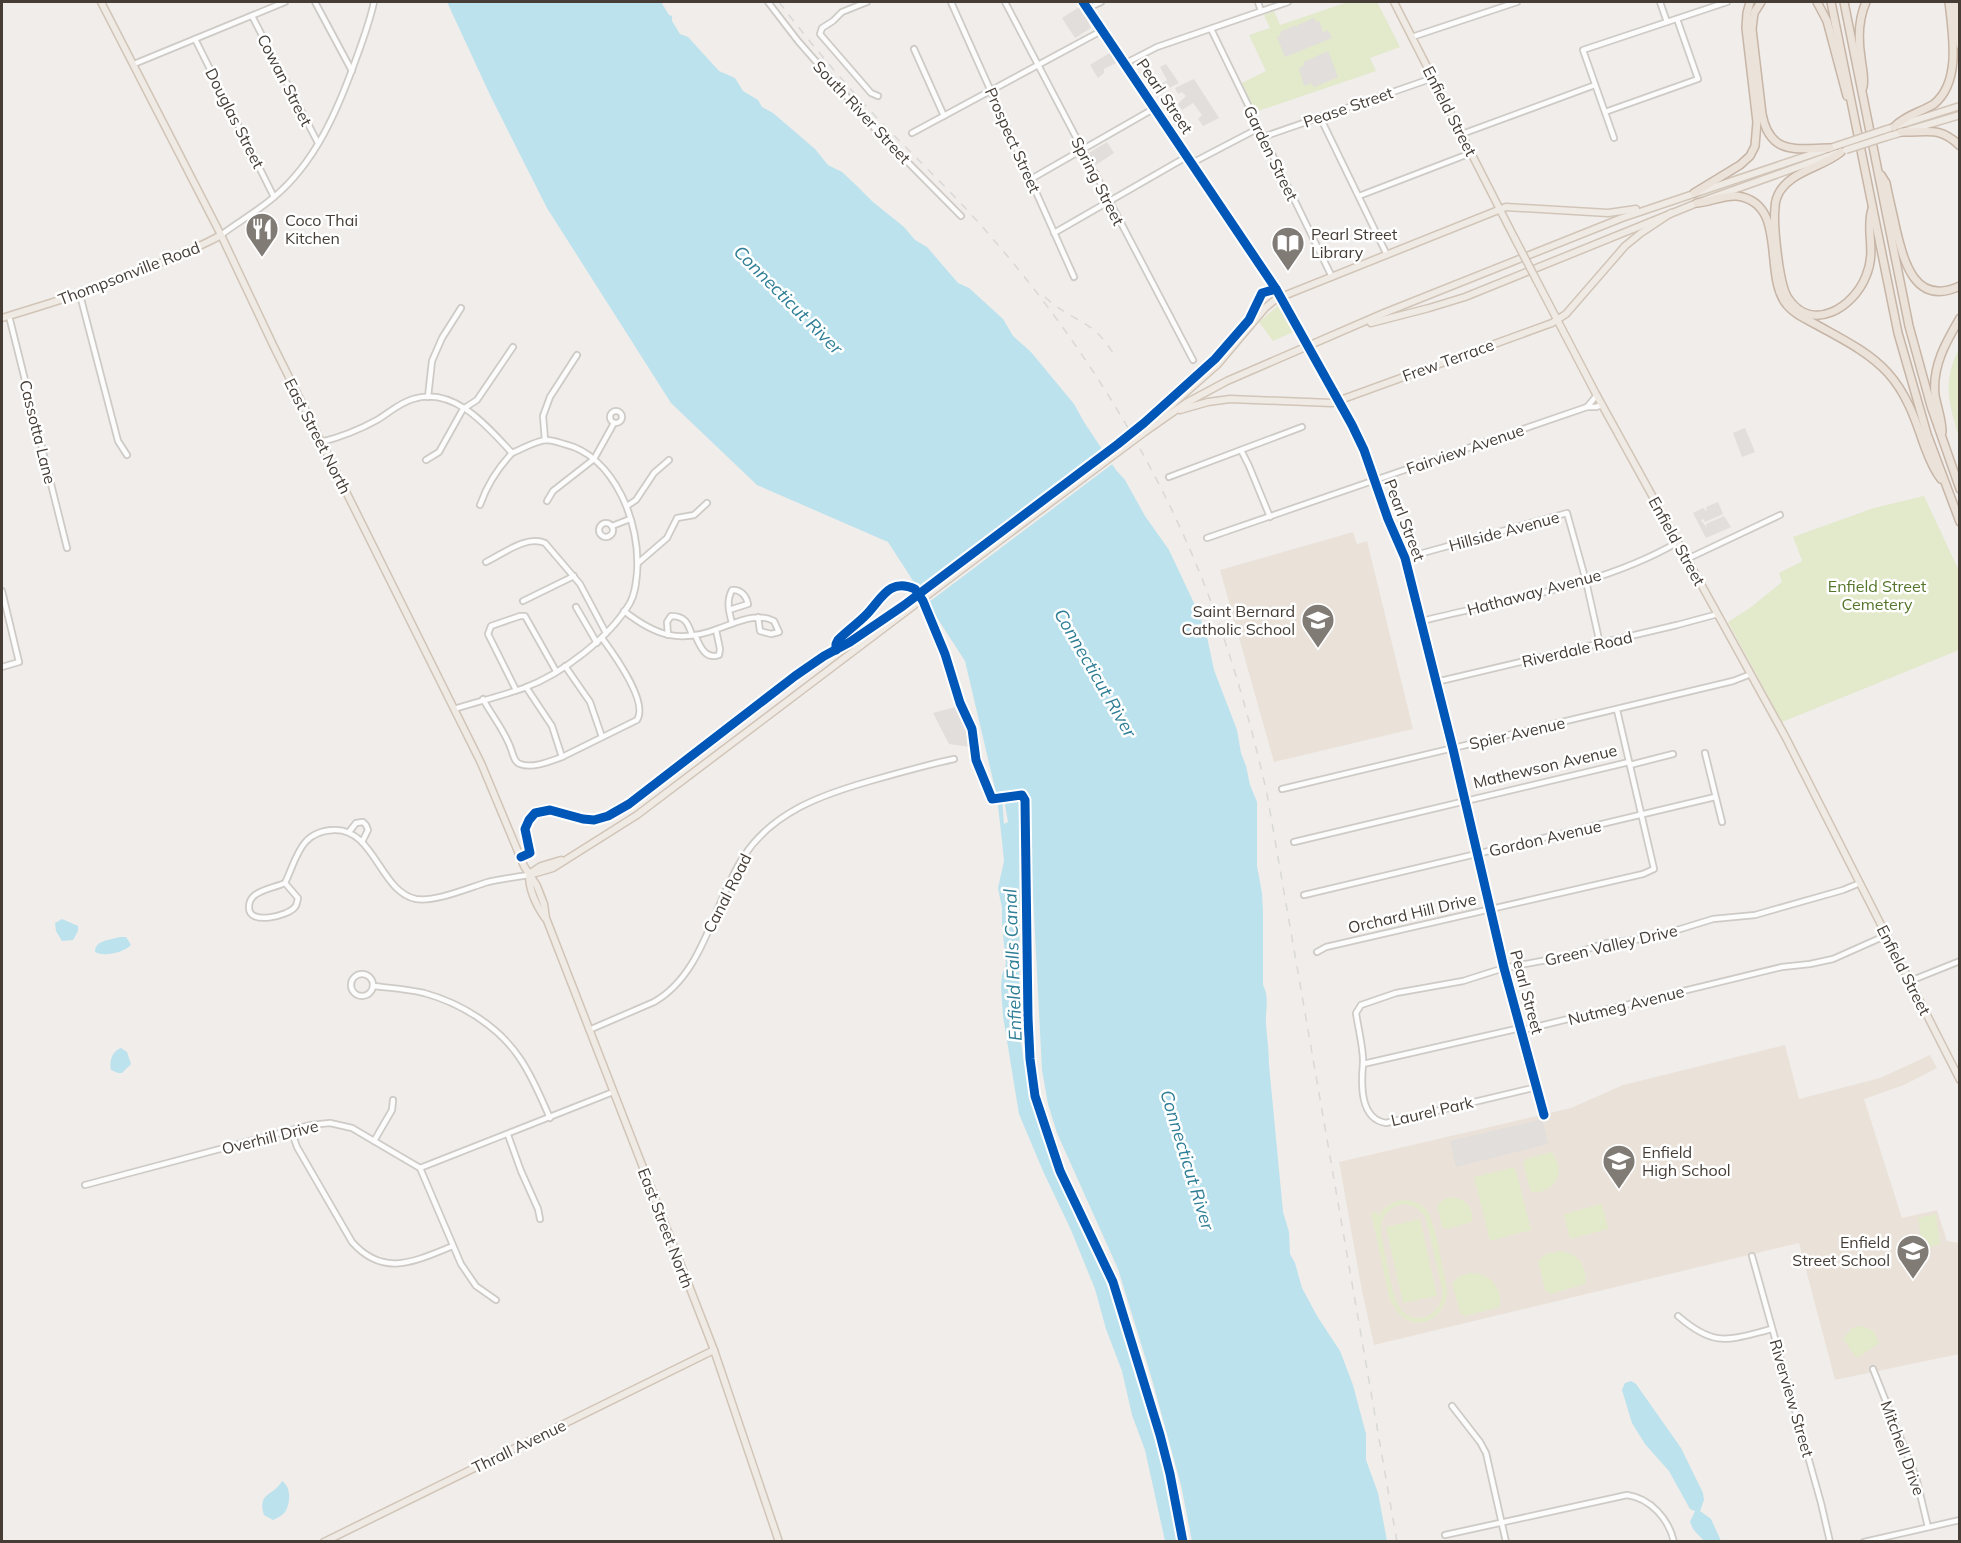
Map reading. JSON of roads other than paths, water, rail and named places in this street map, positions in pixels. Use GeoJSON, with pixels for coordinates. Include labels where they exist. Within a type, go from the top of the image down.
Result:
{"type":"FeatureCollection","features":[{"type":"Feature","properties":{"kind":"highway"},"geometry":{"type":"LineString","coordinates":[[1694,192],[1744,163],[1757,142],[1757,122],[1746,28],[1750,2]]}},
{"type":"Feature","properties":{"kind":"highway"},"geometry":{"type":"LineString","coordinates":[[1761,2],[1754,13],[1752,29],[1765,126],[1775,139],[1789,148],[1803,150],[1830,148]]}},
{"type":"Feature","properties":{"kind":"highway"},"geometry":{"type":"LineString","coordinates":[[1817,2],[1825,16],[1845,91],[1852,104]]}},
{"type":"Feature","properties":{"kind":"highway"},"geometry":{"type":"LineString","coordinates":[[1831,2],[1901,345],[1919,408],[1959,522]]}},
{"type":"Feature","properties":{"kind":"highway"},"geometry":{"type":"LineString","coordinates":[[1844,2],[1911,334],[1925,387],[1959,489]]}},
{"type":"Feature","properties":{"kind":"highway"},"geometry":{"type":"LineString","coordinates":[[1862,92],[1864,78],[1859,33],[1860,18],[1866,2]]}},
{"type":"Feature","properties":{"kind":"highway"},"geometry":{"type":"LineString","coordinates":[[1894,127],[1939,101],[1952,86],[1956,69],[1948,2]]}},
{"type":"Feature","properties":{"kind":"highway"},"geometry":{"type":"LineString","coordinates":[[1954,2],[1959,45]]}},
{"type":"Feature","properties":{"kind":"highway"},"geometry":{"type":"LineString","coordinates":[[1901,132],[1937,131],[1948,136],[1959,146]]}},
{"type":"Feature","properties":{"kind":"highway"},"geometry":{"type":"LineString","coordinates":[[1844,148],[1832,159],[1790,181],[1775,202],[1782,284],[1787,297],[1796,306],[1809,314],[1828,314],[1843,307],[1856,294],[1864,282],[1871,261],[1872,206]]}},
{"type":"Feature","properties":{"kind":"highway"},"geometry":{"type":"LineString","coordinates":[[1878,171],[1886,183],[1903,257],[1911,275],[1920,284],[1933,291],[1946,291],[1959,286]]}},
{"type":"Feature","properties":{"kind":"highway"},"geometry":{"type":"LineString","coordinates":[[1697,202],[1737,196],[1749,200],[1761,210],[1770,227],[1777,285],[1785,302],[1798,314],[1868,355],[1891,376],[1906,399],[1933,468],[1944,483]]}},
{"type":"Feature","properties":{"kind":"highway"},"geometry":{"type":"LineString","coordinates":[[1941,438],[1942,425],[1935,390],[1936,372],[1943,348],[1959,318]]}},
{"type":"Feature","properties":{"kind":"main road","name":"East Street North"},"geometry":{"type":"LineString","coordinates":[[101,2],[221,235],[274,348],[482,764],[529,874],[537,886],[544,904],[546,918],[714,1350],[779,1542]]}},
{"type":"Feature","properties":{"kind":"main road","name":"Enfield Street"},"geometry":{"type":"LineString","coordinates":[[1394,2],[1602,405],[1786,738],[1959,1080]]}},
{"type":"Feature","properties":{"kind":"main road"},"geometry":{"type":"LineString","coordinates":[[1885,134],[1894,127],[1959,106]]}},
{"type":"Feature","properties":{"kind":"main road"},"geometry":{"type":"LineString","coordinates":[[1356,326],[1458,299],[1697,202],[1844,148],[1885,134],[1901,132],[1959,115]]}},
{"type":"Feature","properties":{"kind":"main road"},"geometry":{"type":"LineString","coordinates":[[529,874],[553,868],[637,815],[1148,430],[1227,381],[1569,238],[1650,207],[1830,148],[1844,148]]}},
{"type":"Feature","properties":{"kind":"main road"},"geometry":{"type":"LineString","coordinates":[[1148,430],[1224,357],[1269,304],[1281,297],[1511,206],[1608,213],[1650,207]]}},
{"type":"Feature","properties":{"kind":"main road"},"geometry":{"type":"LineString","coordinates":[[1558,320],[1566,314],[1625,246],[1671,213]]}},
{"type":"Feature","properties":{"kind":"main road","name":"Thompsonville Road"},"geometry":{"type":"LineString","coordinates":[[2,318],[80,295],[137,274],[221,235]]}},
{"type":"Feature","properties":{"kind":"main road","name":"Frew Terrace"},"geometry":{"type":"LineString","coordinates":[[1174,412],[1209,402],[1230,399],[1325,403],[1338,401],[1558,320]]}},
{"type":"Feature","properties":{"kind":"main road","name":"Thrall Avenue"},"geometry":{"type":"LineString","coordinates":[[324,1542],[714,1350]]}},
{"type":"Feature","properties":{"kind":"street"},"geometry":{"type":"LineString","coordinates":[[134,64],[285,2]]}},
{"type":"Feature","properties":{"kind":"street"},"geometry":{"type":"LineString","coordinates":[[315,2],[352,71]]}},
{"type":"Feature","properties":{"kind":"street","name":"Thompsonville Road"},"geometry":{"type":"LineString","coordinates":[[221,235],[274,197],[297,173],[318,143],[340,102],[374,2]]}},
{"type":"Feature","properties":{"kind":"street","name":"South River Street"},"geometry":{"type":"LineString","coordinates":[[768,2],[798,41],[877,131],[962,216]]}},
{"type":"Feature","properties":{"kind":"street"},"geometry":{"type":"LineString","coordinates":[[867,2],[841,12],[822,28],[820,34],[871,93],[878,96]]}},
{"type":"Feature","properties":{"kind":"street","name":"Prospect Street"},"geometry":{"type":"LineString","coordinates":[[951,2],[1074,278]]}},
{"type":"Feature","properties":{"kind":"street","name":"Spring Street"},"geometry":{"type":"LineString","coordinates":[[1005,2],[1192,360]]}},
{"type":"Feature","properties":{"kind":"street","name":"Pearl Street"},"geometry":{"type":"LineString","coordinates":[[1083,2],[1281,297],[1361,444],[1406,558],[1504,968],[1544,1115]]}},
{"type":"Feature","properties":{"kind":"street"},"geometry":{"type":"LineString","coordinates":[[1088,8],[1101,2]]}},
{"type":"Feature","properties":{"kind":"street"},"geometry":{"type":"LineString","coordinates":[[1258,2],[1261,11]]}},
{"type":"Feature","properties":{"kind":"street"},"geometry":{"type":"LineString","coordinates":[[1126,63],[1157,47],[1288,2]]}},
{"type":"Feature","properties":{"kind":"street"},"geometry":{"type":"LineString","coordinates":[[1412,37],[1515,2]]}},
{"type":"Feature","properties":{"kind":"street"},"geometry":{"type":"LineString","coordinates":[[1660,2],[1667,22]]}},
{"type":"Feature","properties":{"kind":"street"},"geometry":{"type":"LineString","coordinates":[[1614,138],[1583,50],[1727,2]]}},
{"type":"Feature","properties":{"kind":"street","name":"Cowan Street"},"geometry":{"type":"LineString","coordinates":[[252,16],[318,143]]}},
{"type":"Feature","properties":{"kind":"street"},"geometry":{"type":"LineString","coordinates":[[1605,112],[1698,80],[1677,19]]}},
{"type":"Feature","properties":{"kind":"street","name":"Garden Street"},"geometry":{"type":"LineString","coordinates":[[1211,29],[1332,277]]}},
{"type":"Feature","properties":{"kind":"street"},"geometry":{"type":"LineString","coordinates":[[912,134],[1103,30]]}},
{"type":"Feature","properties":{"kind":"street","name":"Douglas Street"},"geometry":{"type":"LineString","coordinates":[[195,39],[274,197]]}},
{"type":"Feature","properties":{"kind":"street"},"geometry":{"type":"LineString","coordinates":[[914,49],[944,116]]}},
{"type":"Feature","properties":{"kind":"street","name":"Pease Street"},"geometry":{"type":"LineString","coordinates":[[1263,137],[1433,78]]}},
{"type":"Feature","properties":{"kind":"street"},"geometry":{"type":"LineString","coordinates":[[1462,134],[1595,85]]}},
{"type":"Feature","properties":{"kind":"street"},"geometry":{"type":"LineString","coordinates":[[1031,179],[1155,108]]}},
{"type":"Feature","properties":{"kind":"street"},"geometry":{"type":"LineString","coordinates":[[1320,117],[1387,255]]}},
{"type":"Feature","properties":{"kind":"street"},"geometry":{"type":"LineString","coordinates":[[1192,163],[1259,128]]}},
{"type":"Feature","properties":{"kind":"street"},"geometry":{"type":"LineString","coordinates":[[1359,196],[1471,153]]}},
{"type":"Feature","properties":{"kind":"street"},"geometry":{"type":"LineString","coordinates":[[1054,233],[1188,156]]}},
{"type":"Feature","properties":{"kind":"street"},"geometry":{"type":"LineString","coordinates":[[80,295],[118,441],[127,455]]}},
{"type":"Feature","properties":{"kind":"street"},"geometry":{"type":"LineString","coordinates":[[428,397],[432,361],[442,338],[461,308]]}},
{"type":"Feature","properties":{"kind":"street","name":"Cassotta Lane"},"geometry":{"type":"LineString","coordinates":[[9,316],[67,548]]}},
{"type":"Feature","properties":{"kind":"street"},"geometry":{"type":"LineString","coordinates":[[426,460],[439,452],[463,409],[477,400],[513,347]]}},
{"type":"Feature","properties":{"kind":"street"},"geometry":{"type":"LineString","coordinates":[[545,440],[543,417],[550,398],[577,355]]}},
{"type":"Feature","properties":{"kind":"street"},"geometry":{"type":"LineString","coordinates":[[1587,407],[1597,395]]}},
{"type":"Feature","properties":{"kind":"street"},"geometry":{"type":"LineString","coordinates":[[321,442],[345,435],[413,399],[428,397],[449,399],[459,404],[481,421],[512,453]]}},
{"type":"Feature","properties":{"kind":"street","name":"Fairview Avenue"},"geometry":{"type":"LineString","coordinates":[[1207,538],[1587,407],[1602,405]]}},
{"type":"Feature","properties":{"kind":"street"},"geometry":{"type":"LineString","coordinates":[[547,501],[553,491],[594,459],[614,423]]}},
{"type":"Feature","properties":{"kind":"street"},"geometry":{"type":"LineString","coordinates":[[1169,477],[1302,427]]}},
{"type":"Feature","properties":{"kind":"street"},"geometry":{"type":"LineString","coordinates":[[454,709],[526,687],[565,666],[597,643],[624,611],[635,591],[638,563],[627,506],[609,475],[594,459],[573,446],[545,440],[512,453],[501,464],[484,492],[480,505]]}},
{"type":"Feature","properties":{"kind":"street"},"geometry":{"type":"LineString","coordinates":[[1241,450],[1250,466],[1270,517]]}},
{"type":"Feature","properties":{"kind":"street"},"geometry":{"type":"LineString","coordinates":[[627,506],[636,500],[654,473],[669,460]]}},
{"type":"Feature","properties":{"kind":"street"},"geometry":{"type":"LineString","coordinates":[[638,563],[667,538],[677,518],[694,514],[707,503]]}},
{"type":"Feature","properties":{"kind":"street","name":"Hillside Avenue"},"geometry":{"type":"LineString","coordinates":[[1406,558],[1567,513],[1586,581]]}},
{"type":"Feature","properties":{"kind":"street"},"geometry":{"type":"LineString","coordinates":[[1687,559],[1780,515]]}},
{"type":"Feature","properties":{"kind":"street"},"geometry":{"type":"LineString","coordinates":[[612,526],[630,519]]}},
{"type":"Feature","properties":{"kind":"street"},"geometry":{"type":"LineString","coordinates":[[483,699],[507,738],[517,762],[526,765],[562,757],[637,720],[640,715],[640,709],[624,671],[580,584],[545,543],[539,540],[527,542],[486,562]]}},
{"type":"Feature","properties":{"kind":"street","name":"Hathaway Avenue"},"geometry":{"type":"LineString","coordinates":[[1422,621],[1586,581],[1678,542]]}},
{"type":"Feature","properties":{"kind":"street"},"geometry":{"type":"LineString","coordinates":[[523,601],[574,576]]}},
{"type":"Feature","properties":{"kind":"street"},"geometry":{"type":"LineString","coordinates":[[1586,581],[1600,644]]}},
{"type":"Feature","properties":{"kind":"street"},"geometry":{"type":"LineString","coordinates":[[729,610],[748,604],[742,592],[732,590],[729,600],[729,610],[732,623]]}},
{"type":"Feature","properties":{"kind":"street"},"geometry":{"type":"LineString","coordinates":[[2,591],[20,662],[2,668]]}},
{"type":"Feature","properties":{"kind":"street"},"geometry":{"type":"LineString","coordinates":[[576,607],[597,643]]}},
{"type":"Feature","properties":{"kind":"street"},"geometry":{"type":"LineString","coordinates":[[624,611],[653,631],[668,635],[694,635],[758,617],[767,617],[774,621],[779,632],[771,634],[760,631],[758,617]]}},
{"type":"Feature","properties":{"kind":"street","name":"Riverdale Road"},"geometry":{"type":"LineString","coordinates":[[1436,682],[1701,620],[1718,614]]}},
{"type":"Feature","properties":{"kind":"street"},"geometry":{"type":"LineString","coordinates":[[516,690],[488,634],[490,626],[525,616],[556,671]]}},
{"type":"Feature","properties":{"kind":"street"},"geometry":{"type":"LineString","coordinates":[[668,635],[667,622],[671,616],[683,618],[704,652],[714,657],[719,655],[720,649],[716,630]]}},
{"type":"Feature","properties":{"kind":"street"},"geometry":{"type":"LineString","coordinates":[[565,666],[590,702],[602,737]]}},
{"type":"Feature","properties":{"kind":"street","name":"Spier Avenue"},"geometry":{"type":"LineString","coordinates":[[1282,789],[1617,710],[1733,681],[1751,674]]}},
{"type":"Feature","properties":{"kind":"street"},"geometry":{"type":"LineString","coordinates":[[526,687],[552,726],[562,757]]}},
{"type":"Feature","properties":{"kind":"street"},"geometry":{"type":"LineString","coordinates":[[1617,710],[1641,815]]}},
{"type":"Feature","properties":{"kind":"street"},"geometry":{"type":"LineString","coordinates":[[1705,753],[1722,822]]}},
{"type":"Feature","properties":{"kind":"street","name":"Mathewson Avenue"},"geometry":{"type":"LineString","coordinates":[[1294,842],[1673,754]]}},
{"type":"Feature","properties":{"kind":"street","name":"Canal Road"},"geometry":{"type":"LineString","coordinates":[[589,1030],[654,1002],[679,982],[692,965],[744,856],[757,839],[782,818],[797,807],[836,791],[954,759]]}},
{"type":"Feature","properties":{"kind":"street","name":"Gordon Avenue"},"geometry":{"type":"LineString","coordinates":[[1304,896],[1715,797]]}},
{"type":"Feature","properties":{"kind":"street","name":"Orchard Hill Drive"},"geometry":{"type":"LineString","coordinates":[[1317,952],[1326,947],[1643,874],[1654,869],[1641,815]]}},
{"type":"Feature","properties":{"kind":"street"},"geometry":{"type":"LineString","coordinates":[[349,832],[356,823],[363,822],[368,830],[362,842]]}},
{"type":"Feature","properties":{"kind":"street"},"geometry":{"type":"LineString","coordinates":[[285,883],[298,898],[296,906],[291,910],[262,918],[254,918],[250,914],[250,901],[253,896],[285,883],[304,842],[326,830],[349,832],[362,842],[396,886],[406,895],[417,899],[430,898],[529,874]]}},
{"type":"Feature","properties":{"kind":"street","name":"Green Valley Drive"},"geometry":{"type":"LineString","coordinates":[[1361,1005],[1396,993],[1463,981],[1504,968],[1563,957],[1606,943],[1663,935],[1713,919],[1755,915],[1860,883]]}},
{"type":"Feature","properties":{"kind":"street","name":"Nutmeg Avenue"},"geometry":{"type":"LineString","coordinates":[[1363,1064],[1521,1028],[1527,1029],[1782,967],[1833,959],[1887,935]]}},
{"type":"Feature","properties":{"kind":"street"},"geometry":{"type":"LineString","coordinates":[[1910,981],[1959,961]]}},
{"type":"Feature","properties":{"kind":"street"},"geometry":{"type":"LineString","coordinates":[[365,974],[371,978],[373,986],[371,992],[362,997],[355,994],[351,984],[354,977],[365,974]]}},
{"type":"Feature","properties":{"kind":"street"},"geometry":{"type":"LineString","coordinates":[[373,986],[423,993],[446,1001],[489,1025],[520,1058],[550,1118]]}},
{"type":"Feature","properties":{"kind":"street","name":"Laurel Park"},"geometry":{"type":"LineString","coordinates":[[1361,1005],[1356,1013],[1363,1064],[1361,1079],[1367,1107],[1378,1122],[1386,1123],[1537,1087]]}},
{"type":"Feature","properties":{"kind":"street"},"geometry":{"type":"LineString","coordinates":[[496,1300],[469,1278],[420,1168],[613,1092]]}},
{"type":"Feature","properties":{"kind":"street"},"geometry":{"type":"LineString","coordinates":[[374,1141],[392,1110],[393,1100]]}},
{"type":"Feature","properties":{"kind":"street","name":"Overhill Drive"},"geometry":{"type":"LineString","coordinates":[[85,1185],[310,1125],[330,1123],[352,1128],[420,1168]]}},
{"type":"Feature","properties":{"kind":"street"},"geometry":{"type":"LineString","coordinates":[[291,1130],[297,1147],[352,1242],[363,1254],[373,1260],[397,1265],[453,1246]]}},
{"type":"Feature","properties":{"kind":"street"},"geometry":{"type":"LineString","coordinates":[[508,1135],[540,1219]]}},
{"type":"Feature","properties":{"kind":"street","name":"Riverview Street"},"geometry":{"type":"LineString","coordinates":[[1752,1256],[1830,1542]]}},
{"type":"Feature","properties":{"kind":"street"},"geometry":{"type":"LineString","coordinates":[[1678,1316],[1697,1331],[1714,1339],[1725,1340],[1772,1329]]}},
{"type":"Feature","properties":{"kind":"street","name":"Mitchell Drive"},"geometry":{"type":"LineString","coordinates":[[1873,1369],[1916,1477],[1928,1527]]}},
{"type":"Feature","properties":{"kind":"street"},"geometry":{"type":"LineString","coordinates":[[1452,1406],[1486,1453],[1506,1542]]}},
{"type":"Feature","properties":{"kind":"street"},"geometry":{"type":"LineString","coordinates":[[1445,1535],[1627,1495],[1640,1498],[1659,1514],[1667,1523],[1674,1542]]}},
{"type":"Feature","properties":{"kind":"street"},"geometry":{"type":"LineString","coordinates":[[1864,1542],[1959,1520]]}},
{"type":"Feature","properties":{"kind":"water"},"geometry":{"type":"Polygon","coordinates":[[[447,2],[661,2],[672,16],[672,21],[680,34],[688,37],[719,71],[735,78],[743,91],[758,100],[762,107],[773,113],[815,149],[828,165],[842,172],[873,202],[904,227],[915,240],[927,247],[958,283],[969,288],[1003,319],[1013,336],[1031,352],[1074,404],[1169,550],[1206,632],[1214,670],[1237,730],[1241,753],[1257,802],[1257,866],[1263,912],[1263,985],[1267,1000],[1269,1065],[1283,1212],[1289,1232],[1290,1254],[1302,1288],[1340,1351],[1353,1385],[1366,1434],[1366,1460],[1378,1493],[1387,1541],[1192,1541],[1181,1485],[1118,1269],[1057,1133],[1048,1104],[1042,1070],[1028,796],[1024,792],[1002,797],[1004,824],[1008,822],[1005,805],[1007,799],[1020,796],[1019,1031],[1028,1084],[1041,1135],[1076,1220],[1122,1321],[1161,1463],[1177,1541],[1165,1541],[1145,1450],[1132,1415],[1122,1371],[1106,1329],[1095,1289],[1019,1114],[1003,1016],[1001,987],[1006,964],[1002,908],[998,888],[1004,861],[997,797],[965,661],[888,542],[757,485],[671,403],[547,208],[491,97],[447,2]]]}},
{"type":"Feature","properties":{"kind":"water"},"geometry":{"type":"Polygon","coordinates":[[[62,919],[78,926],[73,940],[62,941],[56,931],[55,923],[62,919]]]}},
{"type":"Feature","properties":{"kind":"water"},"geometry":{"type":"Polygon","coordinates":[[[126,937],[131,945],[113,953],[95,952],[100,943],[126,937]]]}},
{"type":"Feature","properties":{"kind":"water"},"geometry":{"type":"Polygon","coordinates":[[[121,1048],[127,1052],[131,1064],[122,1073],[118,1073],[111,1070],[110,1063],[113,1054],[121,1048]]]}},
{"type":"Feature","properties":{"kind":"water"},"geometry":{"type":"Polygon","coordinates":[[[1631,1381],[1636,1384],[1681,1448],[1703,1493],[1704,1500],[1700,1511],[1711,1519],[1721,1541],[1704,1541],[1693,1529],[1690,1522],[1695,1511],[1690,1509],[1669,1471],[1645,1444],[1632,1423],[1622,1390],[1625,1383],[1631,1381]]]}},
{"type":"Feature","properties":{"kind":"water"},"geometry":{"type":"Polygon","coordinates":[[[282,1481],[287,1487],[288,1504],[284,1513],[273,1520],[264,1515],[263,1502],[282,1481]]]}},
{"type":"Feature","properties":{"kind":"railway"},"geometry":{"type":"LineString","coordinates":[[779,2],[853,92],[979,223],[1051,311],[1105,391],[1154,474],[1206,588],[1236,675],[1267,794],[1397,1542]]}},
{"type":"Feature","properties":{"kind":"railway"},"geometry":{"type":"LineString","coordinates":[[1045,297],[1094,330],[1116,357]]}},
{"type":"Feature","properties":{"kind":"place","name":"Coco Thai Kitchen"},"geometry":{"type":"Point","coordinates":[262,258]}},
{"type":"Feature","properties":{"kind":"place","name":"Pearl Street Library"},"geometry":{"type":"Point","coordinates":[1288,272]}},
{"type":"Feature","properties":{"kind":"place","name":"Saint Bernard Catholic School"},"geometry":{"type":"Point","coordinates":[1318,649]}},
{"type":"Feature","properties":{"kind":"place","name":"Enfield High School"},"geometry":{"type":"Point","coordinates":[1619,1190]}},
{"type":"Feature","properties":{"kind":"place","name":"Enfield Street School"},"geometry":{"type":"Point","coordinates":[1913,1280]}},
{"type":"Feature","properties":{"kind":"water label","name":"Connecticut River"},"geometry":{"type":"Point","coordinates":[788,300]}},
{"type":"Feature","properties":{"kind":"water label","name":"Connecticut River"},"geometry":{"type":"Point","coordinates":[1095,673]}},
{"type":"Feature","properties":{"kind":"water label","name":"Enfield Falls Canal"},"geometry":{"type":"Point","coordinates":[1013,965]}},
{"type":"Feature","properties":{"kind":"water label","name":"Connecticut River"},"geometry":{"type":"Point","coordinates":[1187,1160]}},
{"type":"Feature","properties":{"kind":"park label","name":"Enfield Street Cemetery"},"geometry":{"type":"Point","coordinates":[1877,595]}}]}
